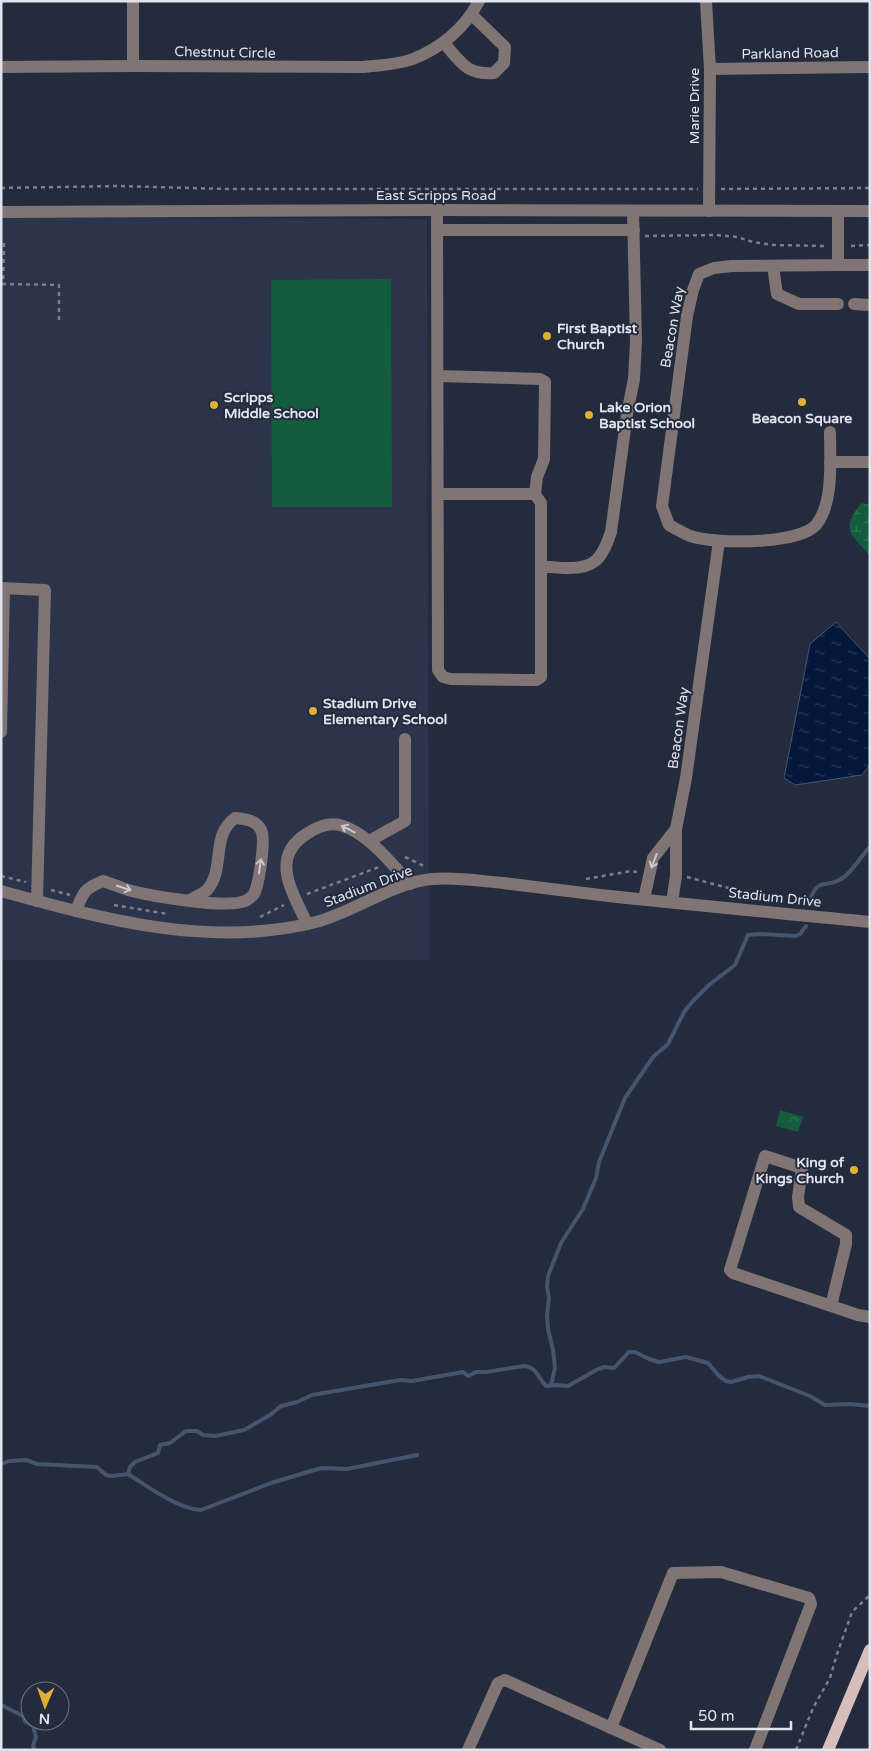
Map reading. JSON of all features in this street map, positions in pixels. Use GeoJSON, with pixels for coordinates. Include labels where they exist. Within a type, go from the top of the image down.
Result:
{"type":"FeatureCollection","features":[{"type":"Feature","properties":{"kind":"main road"},"geometry":{"type":"LineString","coordinates":[[828,1750],[870,1650]]}},
{"type":"Feature","properties":{"kind":"street"},"geometry":{"type":"LineString","coordinates":[[133,1],[133,66]]}},
{"type":"Feature","properties":{"kind":"street","name":"Chestnut Circle"},"geometry":{"type":"LineString","coordinates":[[1,67],[363,67],[393,64],[412,59],[444,43],[472,15],[479,1]]}},
{"type":"Feature","properties":{"kind":"street","name":"Marie Drive"},"geometry":{"type":"LineString","coordinates":[[706,1],[710,69],[709,211]]}},
{"type":"Feature","properties":{"kind":"street"},"geometry":{"type":"LineString","coordinates":[[444,43],[465,67],[479,74],[494,73],[504,63],[505,47],[472,15]]}},
{"type":"Feature","properties":{"kind":"street","name":"Parkland Road"},"geometry":{"type":"LineString","coordinates":[[710,69],[870,67]]}},
{"type":"Feature","properties":{"kind":"street"},"geometry":{"type":"LineString","coordinates":[[437,210],[438,670],[443,677],[536,680],[541,677],[541,503],[536,494],[537,477],[544,459],[545,382],[540,379],[438,376]]}},
{"type":"Feature","properties":{"kind":"street"},"geometry":{"type":"LineString","coordinates":[[541,567],[566,568],[587,566],[598,559],[605,550],[611,532],[627,414],[634,379],[636,341],[633,211]]}},
{"type":"Feature","properties":{"kind":"street"},"geometry":{"type":"LineString","coordinates":[[838,211],[838,265]]}},
{"type":"Feature","properties":{"kind":"street","name":"East Scripps Road"},"geometry":{"type":"LineString","coordinates":[[1,212],[870,211]]}},
{"type":"Feature","properties":{"kind":"street"},"geometry":{"type":"LineString","coordinates":[[438,230],[634,233]]}},
{"type":"Feature","properties":{"kind":"street"},"geometry":{"type":"LineString","coordinates":[[773,266],[777,294],[799,304],[838,304]]}},
{"type":"Feature","properties":{"kind":"street","name":"Beacon Way"},"geometry":{"type":"LineString","coordinates":[[830,432],[830,462],[826,505],[815,526],[800,534],[778,540],[719,541],[689,536],[669,525],[662,506],[687,316],[699,274],[714,268],[870,266]]}},
{"type":"Feature","properties":{"kind":"street"},"geometry":{"type":"LineString","coordinates":[[854,304],[870,305]]}},
{"type":"Feature","properties":{"kind":"street"},"geometry":{"type":"LineString","coordinates":[[830,462],[870,462]]}},
{"type":"Feature","properties":{"kind":"street"},"geometry":{"type":"LineString","coordinates":[[438,494],[536,494]]}},
{"type":"Feature","properties":{"kind":"street","name":"Beacon Way"},"geometry":{"type":"LineString","coordinates":[[672,902],[676,876],[676,829],[689,759],[719,541]]}},
{"type":"Feature","properties":{"kind":"street"},"geometry":{"type":"LineString","coordinates":[[1,732],[3,588],[44,590],[38,901]]}},
{"type":"Feature","properties":{"kind":"street"},"geometry":{"type":"LineString","coordinates":[[369,841],[405,820],[405,739]]}},
{"type":"Feature","properties":{"kind":"street"},"geometry":{"type":"LineString","coordinates":[[76,911],[82,892],[103,880],[128,890],[190,900],[235,904],[247,900],[254,893],[260,871],[263,843],[262,832],[256,824],[247,819],[235,818],[226,824],[219,843],[216,874],[207,890],[190,900]]}},
{"type":"Feature","properties":{"kind":"street"},"geometry":{"type":"LineString","coordinates":[[307,924],[287,879],[286,856],[298,839],[320,826],[340,825],[369,841],[410,884]]}},
{"type":"Feature","properties":{"kind":"street","name":"Beacon Way"},"geometry":{"type":"LineString","coordinates":[[644,899],[653,858],[676,829]]}},
{"type":"Feature","properties":{"kind":"street","name":"Stadium Drive"},"geometry":{"type":"LineString","coordinates":[[1,891],[119,922],[186,932],[257,931],[307,924],[326,918],[399,887],[432,879],[478,880],[870,922]]}},
{"type":"Feature","properties":{"kind":"street"},"geometry":{"type":"LineString","coordinates":[[831,1306],[846,1244],[846,1235],[799,1207],[798,1197],[802,1168],[765,1156],[762,1158],[730,1270],[733,1273],[858,1316],[870,1317]]}},
{"type":"Feature","properties":{"kind":"street"},"geometry":{"type":"LineString","coordinates":[[612,1728],[673,1573],[721,1572],[809,1598],[811,1604],[754,1750]]}},
{"type":"Feature","properties":{"kind":"street"},"geometry":{"type":"LineString","coordinates":[[468,1750],[498,1683],[505,1680],[660,1750]]}},
{"type":"Feature","properties":{"kind":"path"},"geometry":{"type":"LineString","coordinates":[[1,188],[118,186],[226,189],[870,188]]}},
{"type":"Feature","properties":{"kind":"path"},"geometry":{"type":"LineString","coordinates":[[634,233],[716,235],[737,237],[773,245],[870,245]]}},
{"type":"Feature","properties":{"kind":"path"},"geometry":{"type":"LineString","coordinates":[[4,243],[3,284],[59,285],[59,324]]}},
{"type":"Feature","properties":{"kind":"path"},"geometry":{"type":"LineString","coordinates":[[691,878],[769,899]]}},
{"type":"Feature","properties":{"kind":"path"},"geometry":{"type":"LineString","coordinates":[[796,1750],[813,1708],[830,1678],[852,1612],[870,1595]]}},
{"type":"Feature","properties":{"kind":"shaded area","name":"Scripps Middle School"},"geometry":{"type":"Polygon","coordinates":[[[1,218],[427,219],[429,960],[1,960],[1,218]]]}},
{"type":"Feature","properties":{"kind":"green space"},"geometry":{"type":"Polygon","coordinates":[[[391,279],[392,507],[272,507],[271,280],[391,279]]]}},
{"type":"Feature","properties":{"kind":"green space"},"geometry":{"type":"Polygon","coordinates":[[[861,503],[870,505],[870,556],[850,531],[851,520],[861,503]]]}},
{"type":"Feature","properties":{"kind":"green space"},"geometry":{"type":"Polygon","coordinates":[[[780,1110],[803,1117],[798,1132],[776,1126],[780,1110]]]}},
{"type":"Feature","properties":{"kind":"water"},"geometry":{"type":"Polygon","coordinates":[[[836,622],[870,659],[870,765],[862,775],[795,785],[784,778],[810,644],[836,622]]]}},
{"type":"Feature","properties":{"kind":"waterway"},"geometry":{"type":"LineString","coordinates":[[810,899],[820,885],[835,882],[845,876],[870,847]]}},
{"type":"Feature","properties":{"kind":"waterway"},"geometry":{"type":"LineString","coordinates":[[551,1385],[555,1368],[547,1316],[549,1298],[548,1276],[561,1243],[583,1209],[596,1178],[599,1162],[625,1098],[653,1057],[668,1044],[684,1012],[692,1002],[709,985],[735,965],[748,935],[796,936],[806,926]]}},
{"type":"Feature","properties":{"kind":"waterway"},"geometry":{"type":"LineString","coordinates":[[128,1474],[130,1467],[135,1462],[158,1453],[160,1445],[170,1443],[186,1431],[197,1431],[203,1435],[215,1436],[244,1430],[270,1415],[281,1406],[297,1402],[312,1395],[400,1380],[412,1381],[463,1372],[468,1376],[476,1372],[524,1366],[532,1368],[546,1386],[568,1386],[598,1369],[604,1367],[614,1368],[629,1352],[635,1352],[659,1362],[686,1357],[708,1363],[719,1376],[731,1382],[759,1376],[810,1396],[825,1405],[849,1404],[870,1406]]}},
{"type":"Feature","properties":{"kind":"waterway"},"geometry":{"type":"LineString","coordinates":[[1,1464],[9,1461],[26,1460],[37,1464],[97,1467],[106,1475],[112,1476],[128,1474],[183,1506],[201,1510],[271,1483],[322,1468],[347,1469],[417,1455]]}},
{"type":"Feature","properties":{"kind":"waterway"},"geometry":{"type":"LineString","coordinates":[[1,1705],[23,1716],[25,1721],[33,1726],[36,1737],[33,1746],[35,1750]]}},
{"type":"Feature","properties":{"kind":"place","name":"First Baptist Church"},"geometry":{"type":"Point","coordinates":[547,336]}},
{"type":"Feature","properties":{"kind":"place","name":"Beacon Square"},"geometry":{"type":"Point","coordinates":[802,402]}},
{"type":"Feature","properties":{"kind":"place","name":"Scripps Middle School"},"geometry":{"type":"Point","coordinates":[214,405]}},
{"type":"Feature","properties":{"kind":"place","name":"Lake Orion Baptist School"},"geometry":{"type":"Point","coordinates":[589,415]}},
{"type":"Feature","properties":{"kind":"place","name":"Stadium Drive Elementary School"},"geometry":{"type":"Point","coordinates":[313,711]}},
{"type":"Feature","properties":{"kind":"place","name":"King of Kings Church"},"geometry":{"type":"Point","coordinates":[854,1170]}}]}
